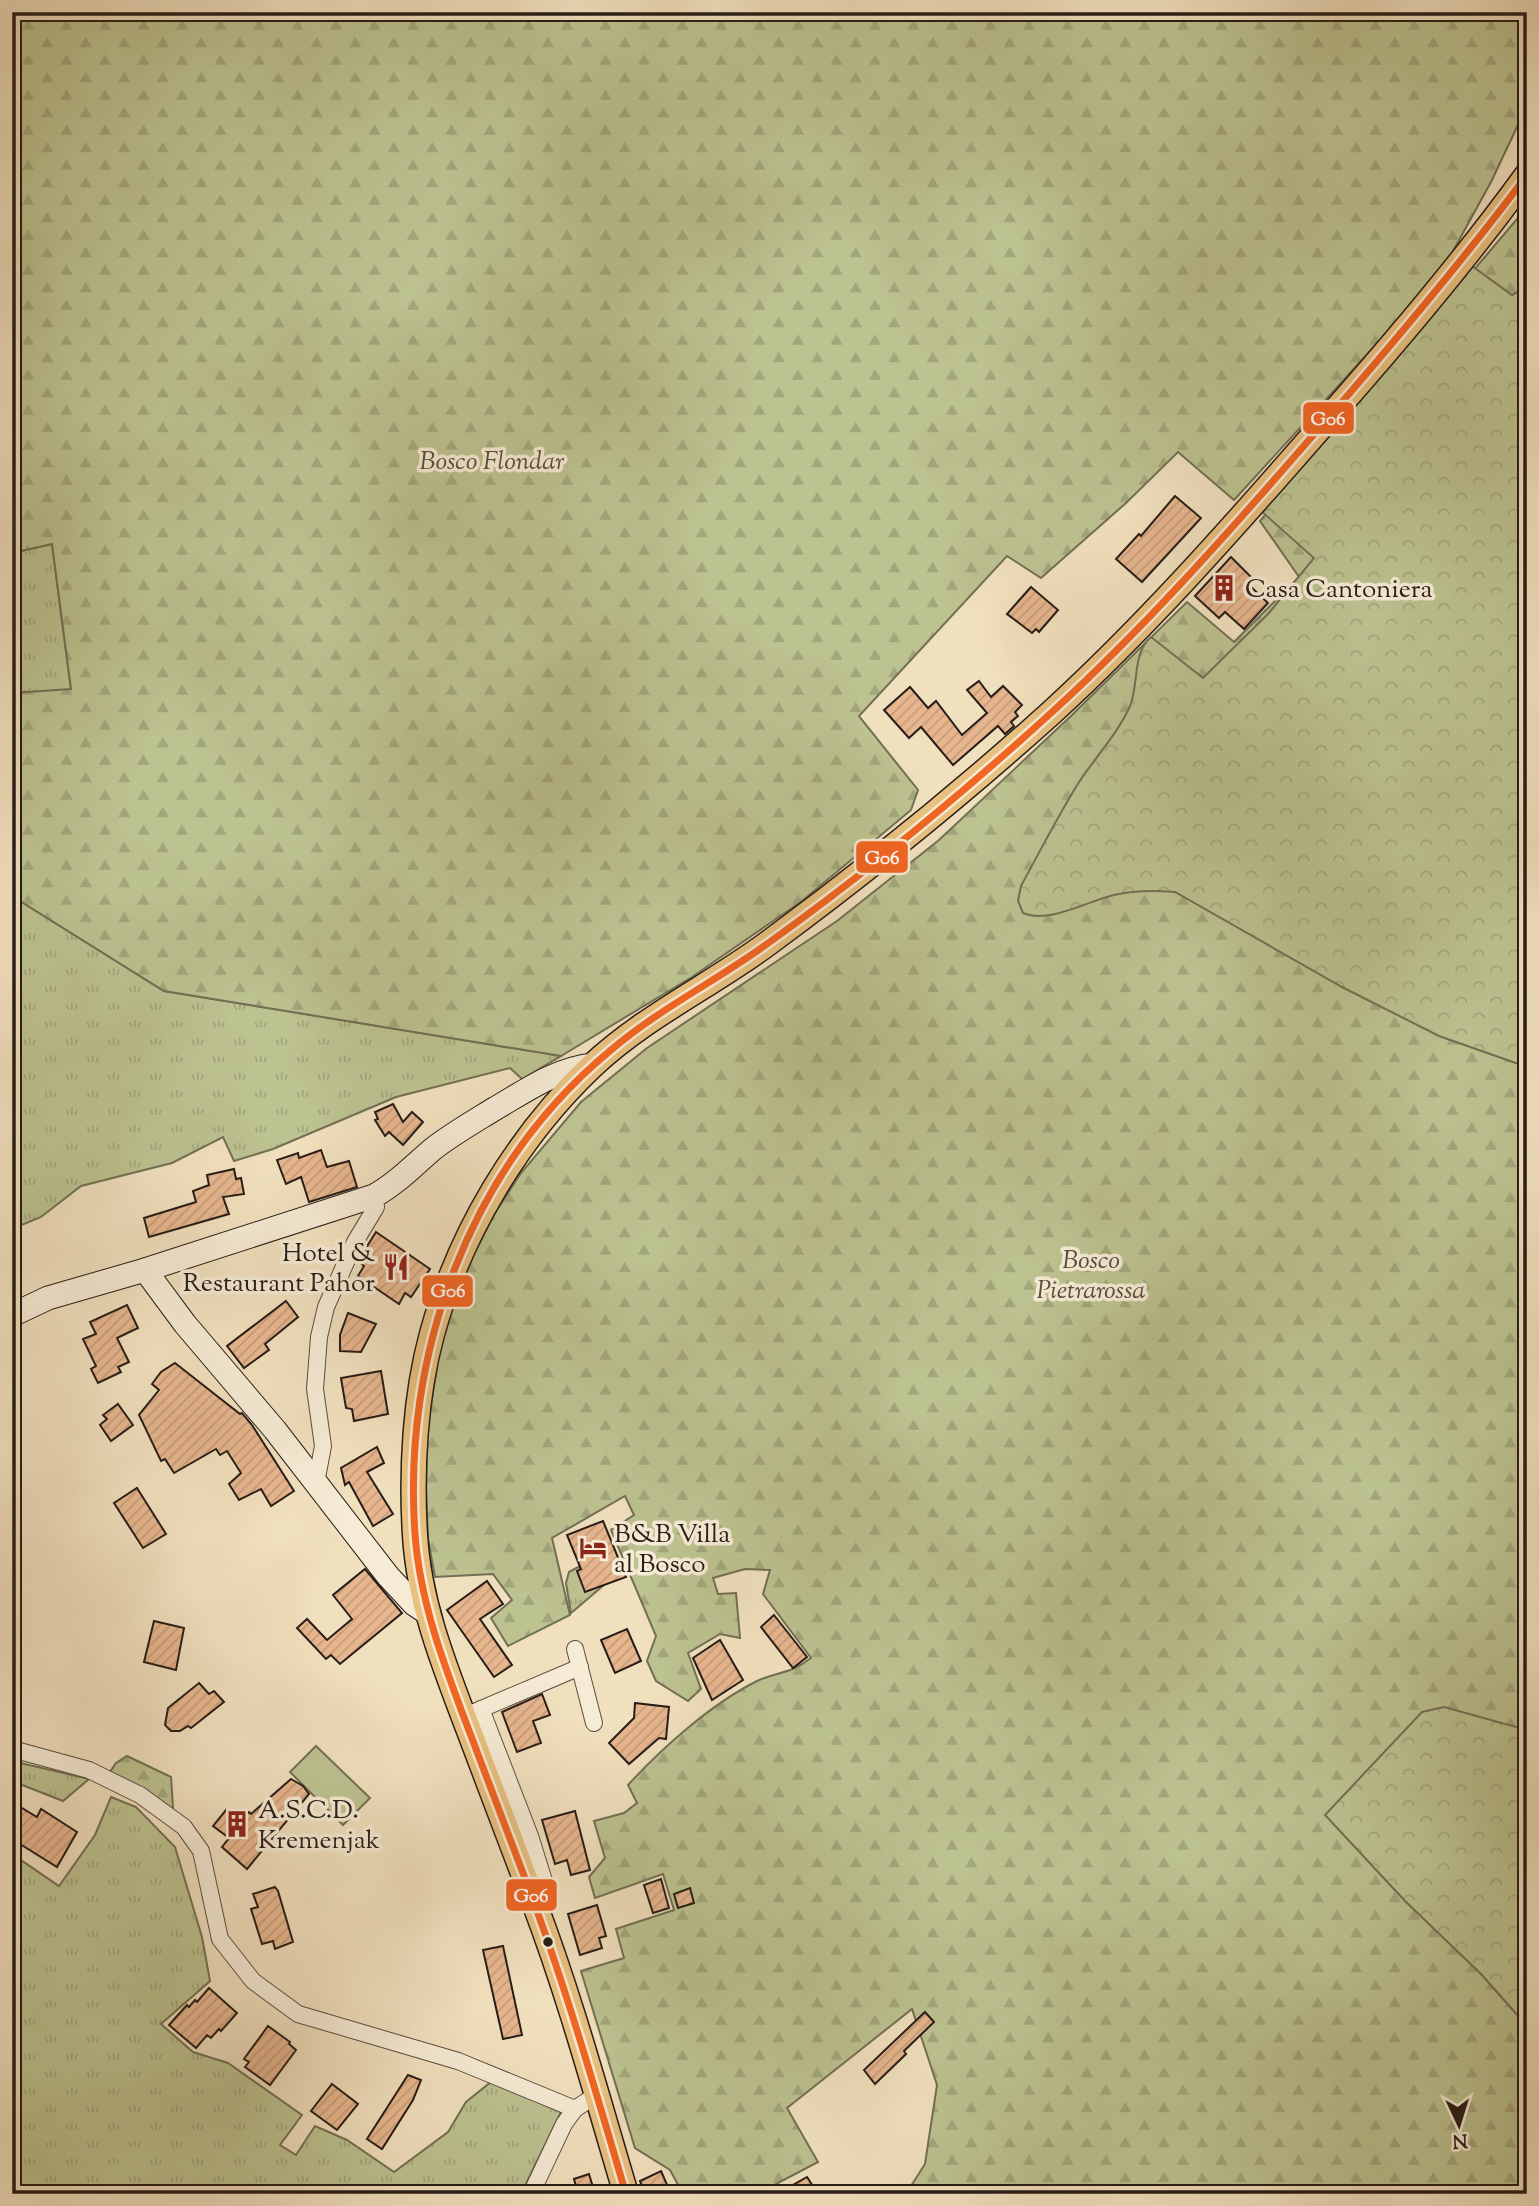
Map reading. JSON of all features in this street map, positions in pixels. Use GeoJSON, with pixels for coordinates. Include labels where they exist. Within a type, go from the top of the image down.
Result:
{"type":"FeatureCollection","features":[{"type":"Feature","properties":{"kind":"main road"},"geometry":{"type":"LineString","coordinates":[[626,2194],[568,2000],[472,1713],[426,1612],[415,1536],[416,1426],[432,1333],[460,1255],[495,1187],[539,1125],[593,1065],[657,1016],[733,970],[864,872],[961,793],[1057,707],[1128,638],[1251,506],[1390,348],[1484,234],[1527,175]]}},
{"type":"Feature","properties":{"kind":"main road"},"geometry":{"type":"LineString","coordinates":[[12,1315],[48,1298],[145,1270],[374,1196],[390,1187],[435,1148],[490,1111],[548,1077],[568,1069],[593,1065]]}},
{"type":"Feature","properties":{"kind":"main road"},"geometry":{"type":"LineString","coordinates":[[145,1270],[185,1324],[270,1424],[388,1576],[414,1604],[426,1612]]}},
{"type":"Feature","properties":{"kind":"street"},"geometry":{"type":"LineString","coordinates":[[316,1483],[323,1446],[315,1374],[319,1337],[331,1296],[355,1242],[376,1208],[374,1196]]}},
{"type":"Feature","properties":{"kind":"street"},"geometry":{"type":"LineString","coordinates":[[575,1649],[594,1723]]}},
{"type":"Feature","properties":{"kind":"street"},"geometry":{"type":"LineString","coordinates":[[472,1713],[580,1667]]}},
{"type":"Feature","properties":{"kind":"street"},"geometry":{"type":"LineString","coordinates":[[12,1749],[89,1770],[140,1795],[184,1826],[201,1851],[220,1939],[253,1981],[298,2014],[458,2061],[575,2109]]}},
{"type":"Feature","properties":{"kind":"street"},"geometry":{"type":"LineString","coordinates":[[531,2194],[564,2124],[575,2109],[596,2095]]}},
{"type":"Feature","properties":{"kind":"green space","name":"Bosco Flondar"},"geometry":{"type":"Polygon","coordinates":[[[12,12],[1527,12],[1527,106],[1491,182],[1447,262],[1383,337],[1234,500],[1178,452],[1126,503],[1041,578],[1007,556],[859,716],[918,790],[911,810],[802,901],[692,977],[561,1056],[164,991],[12,896],[12,693],[71,689],[52,544],[12,553],[12,12]]]}},
{"type":"Feature","properties":{"kind":"green space","name":"Bosco Pietrarossa"},"geometry":{"type":"Polygon","coordinates":[[[1527,203],[1527,2194],[906,2194],[925,2164],[937,2085],[912,2009],[787,2108],[818,2162],[757,2194],[683,2194],[670,2170],[635,2148],[581,1971],[624,1958],[616,1929],[674,1910],[663,1874],[595,1898],[589,1877],[605,1858],[594,1821],[624,1813],[637,1803],[628,1785],[656,1756],[705,1714],[757,1681],[790,1670],[811,1658],[763,1594],[770,1570],[745,1569],[713,1578],[718,1594],[736,1593],[740,1638],[720,1634],[688,1653],[701,1689],[688,1701],[656,1681],[647,1661],[656,1636],[611,1530],[634,1515],[625,1496],[552,1538],[570,1615],[508,1646],[491,1618],[512,1600],[493,1574],[435,1577],[428,1539],[427,1430],[440,1348],[460,1281],[495,1213],[521,1173],[581,1102],[647,1048],[837,921],[939,840],[1187,602],[1234,642],[1299,577],[1260,521],[1518,218],[1527,203]]]}},
{"type":"Feature","properties":{"kind":"green space"},"geometry":{"type":"Polygon","coordinates":[[[1472,266],[1512,295],[1527,287],[1527,1067],[1439,1036],[1342,987],[1175,892],[1122,893],[1045,916],[1023,913],[1018,901],[1021,886],[1064,808],[1130,706],[1138,660],[1145,644],[1151,637],[1203,678],[1268,614],[1314,558],[1261,511],[1472,266]]]}},
{"type":"Feature","properties":{"kind":"green space"},"geometry":{"type":"Polygon","coordinates":[[[52,544],[71,690],[12,693],[12,553],[52,544]]]}},
{"type":"Feature","properties":{"kind":"green space"},"geometry":{"type":"Polygon","coordinates":[[[12,896],[164,991],[561,1056],[522,1079],[510,1068],[396,1097],[273,1149],[234,1161],[223,1137],[172,1163],[81,1186],[41,1217],[12,1229],[12,896]]]}},
{"type":"Feature","properties":{"kind":"green space"},"geometry":{"type":"Polygon","coordinates":[[[580,1566],[605,1584],[571,1613],[566,1583],[569,1572],[580,1566]]]}},
{"type":"Feature","properties":{"kind":"green space"},"geometry":{"type":"Polygon","coordinates":[[[1444,1707],[1527,1730],[1527,2026],[1481,1974],[1405,1901],[1325,1815],[1422,1712],[1444,1707]]]}},
{"type":"Feature","properties":{"kind":"green space"},"geometry":{"type":"Polygon","coordinates":[[[316,1746],[370,1798],[343,1825],[290,1772],[316,1746]]]}},
{"type":"Feature","properties":{"kind":"green space"},"geometry":{"type":"Polygon","coordinates":[[[127,1756],[171,1777],[173,1808],[163,1810],[108,1775],[116,1763],[127,1756]]]}},
{"type":"Feature","properties":{"kind":"green space"},"geometry":{"type":"Polygon","coordinates":[[[12,1761],[89,1779],[63,1801],[12,1781],[12,1761]]]}},
{"type":"Feature","properties":{"kind":"green space"},"geometry":{"type":"Polygon","coordinates":[[[111,1797],[136,1807],[175,1847],[202,1937],[210,1981],[161,2024],[193,2052],[228,2063],[302,2115],[280,2145],[296,2155],[315,2126],[347,2140],[394,2172],[448,2132],[466,2102],[491,2082],[561,2112],[521,2194],[12,2194],[12,1854],[59,1886],[95,1835],[111,1797]]]}},
{"type":"Feature","properties":{"kind":"building"},"geometry":{"type":"Polygon","coordinates":[[[1175,496],[1201,518],[1142,582],[1116,559],[1139,534],[1141,536],[1175,496]]]}},
{"type":"Feature","properties":{"kind":"building","name":"Casa Cantoniera"},"geometry":{"type":"Polygon","coordinates":[[[1231,557],[1254,580],[1249,585],[1268,603],[1244,629],[1225,612],[1219,618],[1195,596],[1231,557]]]}},
{"type":"Feature","properties":{"kind":"building"},"geometry":{"type":"Polygon","coordinates":[[[1031,587],[1058,610],[1039,632],[1036,629],[1032,633],[1007,614],[1031,587]]]}},
{"type":"Feature","properties":{"kind":"building"},"geometry":{"type":"Polygon","coordinates":[[[979,681],[991,697],[1003,686],[1022,705],[1015,712],[1018,716],[1011,722],[1014,726],[1005,734],[998,726],[953,765],[921,727],[909,738],[884,710],[910,687],[928,708],[936,701],[962,735],[987,713],[967,690],[979,681]]]}},
{"type":"Feature","properties":{"kind":"building"},"geometry":{"type":"Polygon","coordinates":[[[393,1104],[403,1122],[412,1112],[423,1122],[403,1145],[389,1132],[385,1136],[375,1120],[378,1119],[375,1112],[393,1104]]]}},
{"type":"Feature","properties":{"kind":"building"},"geometry":{"type":"Polygon","coordinates":[[[321,1150],[327,1167],[349,1161],[357,1187],[309,1202],[301,1177],[286,1184],[277,1160],[298,1153],[299,1158],[321,1150]]]}},
{"type":"Feature","properties":{"kind":"building"},"geometry":{"type":"Polygon","coordinates":[[[234,1169],[236,1179],[241,1178],[244,1194],[223,1197],[229,1214],[149,1237],[144,1218],[196,1202],[193,1191],[209,1185],[207,1175],[234,1169]]]}},
{"type":"Feature","properties":{"kind":"building","name":"Hotel & Restaurant Pahor"},"geometry":{"type":"Polygon","coordinates":[[[376,1232],[430,1269],[411,1297],[405,1293],[399,1304],[358,1276],[364,1266],[358,1261],[376,1232]]]}},
{"type":"Feature","properties":{"kind":"building"},"geometry":{"type":"Polygon","coordinates":[[[286,1301],[298,1317],[265,1344],[269,1350],[244,1368],[227,1346],[286,1301]]]}},
{"type":"Feature","properties":{"kind":"building"},"geometry":{"type":"Polygon","coordinates":[[[127,1305],[138,1328],[117,1338],[129,1362],[118,1367],[121,1372],[98,1383],[91,1369],[96,1366],[83,1339],[96,1334],[90,1322],[127,1305]]]}},
{"type":"Feature","properties":{"kind":"building"},"geometry":{"type":"Polygon","coordinates":[[[348,1313],[376,1324],[361,1352],[340,1351],[340,1335],[348,1313]]]}},
{"type":"Feature","properties":{"kind":"building"},"geometry":{"type":"Polygon","coordinates":[[[175,1363],[242,1413],[294,1491],[271,1506],[261,1489],[239,1500],[229,1484],[241,1473],[227,1451],[220,1455],[216,1449],[174,1473],[165,1459],[161,1461],[139,1415],[159,1390],[152,1384],[161,1372],[175,1363]]]}},
{"type":"Feature","properties":{"kind":"building"},"geometry":{"type":"Polygon","coordinates":[[[381,1371],[388,1414],[354,1421],[352,1409],[346,1408],[341,1378],[381,1371]]]}},
{"type":"Feature","properties":{"kind":"building"},"geometry":{"type":"Polygon","coordinates":[[[118,1404],[133,1425],[111,1441],[100,1425],[107,1419],[103,1415],[118,1404]]]}},
{"type":"Feature","properties":{"kind":"building"},"geometry":{"type":"Polygon","coordinates":[[[377,1447],[384,1463],[367,1472],[393,1514],[373,1526],[349,1482],[345,1485],[341,1468],[377,1447]]]}},
{"type":"Feature","properties":{"kind":"building"},"geometry":{"type":"Polygon","coordinates":[[[137,1488],[166,1534],[143,1548],[114,1503],[137,1488]]]}},
{"type":"Feature","properties":{"kind":"building","name":"B&B Villa al Bosco"},"geometry":{"type":"Polygon","coordinates":[[[603,1521],[626,1577],[585,1592],[577,1571],[581,1569],[567,1535],[603,1521]]]}},
{"type":"Feature","properties":{"kind":"building"},"geometry":{"type":"Polygon","coordinates":[[[365,1569],[402,1613],[340,1664],[331,1655],[326,1659],[297,1628],[307,1619],[327,1640],[352,1619],[333,1595],[365,1569]]]}},
{"type":"Feature","properties":{"kind":"building"},"geometry":{"type":"Polygon","coordinates":[[[487,1581],[503,1604],[480,1619],[512,1665],[494,1677],[447,1610],[487,1581]]]}},
{"type":"Feature","properties":{"kind":"building"},"geometry":{"type":"Polygon","coordinates":[[[774,1615],[807,1657],[793,1668],[761,1627],[774,1615]]]}},
{"type":"Feature","properties":{"kind":"building"},"geometry":{"type":"Polygon","coordinates":[[[154,1621],[184,1628],[176,1670],[144,1662],[154,1621]]]}},
{"type":"Feature","properties":{"kind":"building"},"geometry":{"type":"Polygon","coordinates":[[[627,1629],[641,1661],[615,1673],[601,1640],[627,1629]]]}},
{"type":"Feature","properties":{"kind":"building"},"geometry":{"type":"Polygon","coordinates":[[[720,1640],[743,1680],[712,1700],[693,1658],[720,1640]]]}},
{"type":"Feature","properties":{"kind":"building"},"geometry":{"type":"Polygon","coordinates":[[[199,1683],[209,1694],[214,1691],[224,1702],[191,1728],[188,1726],[180,1731],[171,1731],[165,1725],[168,1708],[199,1683]]]}},
{"type":"Feature","properties":{"kind":"building"},"geometry":{"type":"Polygon","coordinates":[[[542,1694],[550,1715],[533,1721],[541,1743],[517,1752],[502,1712],[542,1694]]]}},
{"type":"Feature","properties":{"kind":"building"},"geometry":{"type":"Polygon","coordinates":[[[635,1703],[669,1707],[666,1739],[659,1738],[629,1764],[609,1743],[634,1718],[635,1703]]]}},
{"type":"Feature","properties":{"kind":"building","name":"A.S.C.D. Kremenjak"},"geometry":{"type":"Polygon","coordinates":[[[291,1779],[303,1786],[309,1794],[247,1869],[222,1847],[229,1838],[213,1826],[226,1810],[240,1822],[291,1779]]]}},
{"type":"Feature","properties":{"kind":"building"},"geometry":{"type":"Polygon","coordinates":[[[12,1802],[37,1817],[41,1809],[77,1832],[57,1867],[12,1839],[12,1802]]]}},
{"type":"Feature","properties":{"kind":"building"},"geometry":{"type":"Polygon","coordinates":[[[575,1811],[590,1870],[571,1875],[567,1860],[555,1864],[542,1820],[575,1811]]]}},
{"type":"Feature","properties":{"kind":"building"},"geometry":{"type":"Polygon","coordinates":[[[661,1879],[669,1908],[653,1913],[644,1885],[661,1879]]]}},
{"type":"Feature","properties":{"kind":"building"},"geometry":{"type":"Polygon","coordinates":[[[275,1887],[293,1942],[275,1949],[273,1941],[262,1944],[251,1909],[258,1907],[253,1894],[275,1887]]]}},
{"type":"Feature","properties":{"kind":"building"},"geometry":{"type":"Polygon","coordinates":[[[690,1888],[694,1903],[678,1908],[674,1894],[690,1888]]]}},
{"type":"Feature","properties":{"kind":"building"},"geometry":{"type":"Polygon","coordinates":[[[597,1905],[606,1936],[599,1938],[602,1948],[580,1955],[568,1914],[597,1905]]]}},
{"type":"Feature","properties":{"kind":"building"},"geometry":{"type":"Polygon","coordinates":[[[503,1946],[522,2035],[503,2039],[483,1950],[503,1946]]]}},
{"type":"Feature","properties":{"kind":"building"},"geometry":{"type":"Polygon","coordinates":[[[209,1988],[237,2013],[221,2031],[219,2029],[211,2038],[207,2035],[196,2048],[169,2025],[187,2005],[189,2007],[195,2000],[197,2002],[209,1988]]]}},
{"type":"Feature","properties":{"kind":"building"},"geometry":{"type":"Polygon","coordinates":[[[925,2012],[934,2022],[875,2084],[864,2070],[925,2012]]]}},
{"type":"Feature","properties":{"kind":"building"},"geometry":{"type":"Polygon","coordinates":[[[268,2026],[290,2042],[296,2050],[270,2085],[245,2067],[249,2062],[244,2059],[268,2026]]]}},
{"type":"Feature","properties":{"kind":"building"},"geometry":{"type":"Polygon","coordinates":[[[408,2075],[421,2080],[413,2100],[382,2149],[367,2139],[408,2075]]]}},
{"type":"Feature","properties":{"kind":"building"},"geometry":{"type":"Polygon","coordinates":[[[332,2084],[358,2104],[337,2130],[311,2111],[332,2084]]]}},
{"type":"Feature","properties":{"kind":"building"},"geometry":{"type":"Polygon","coordinates":[[[661,2171],[671,2194],[645,2194],[640,2181],[661,2171]]]}},
{"type":"Feature","properties":{"kind":"building"},"geometry":{"type":"Polygon","coordinates":[[[589,2174],[595,2194],[578,2194],[574,2179],[589,2174]]]}},
{"type":"Feature","properties":{"kind":"building"},"geometry":{"type":"Polygon","coordinates":[[[807,2177],[818,2194],[777,2194],[807,2177]]]}},
{"type":"Feature","properties":{"kind":"transit line","name":"G06"},"geometry":{"type":"LineString","coordinates":[[626,2194],[554,1959],[450,1681],[422,1584],[415,1534],[414,1466],[420,1399],[434,1333],[455,1268],[483,1207],[519,1150],[561,1097],[629,1035],[767,944],[877,861],[983,774],[1084,682],[1180,584],[1272,482],[1417,314],[1527,175]]}},
{"type":"Feature","properties":{"kind":"place","name":"Casa Cantoniera"},"geometry":{"type":"Point","coordinates":[1224,588]}},
{"type":"Feature","properties":{"kind":"place","name":"Hotel & Restaurant Pahor"},"geometry":{"type":"Point","coordinates":[396,1267]}},
{"type":"Feature","properties":{"kind":"place","name":"B&B Villa al Bosco"},"geometry":{"type":"Point","coordinates":[593,1548]}},
{"type":"Feature","properties":{"kind":"place","name":"A.S.C.D. Kremenjak"},"geometry":{"type":"Point","coordinates":[237,1824]}}]}
